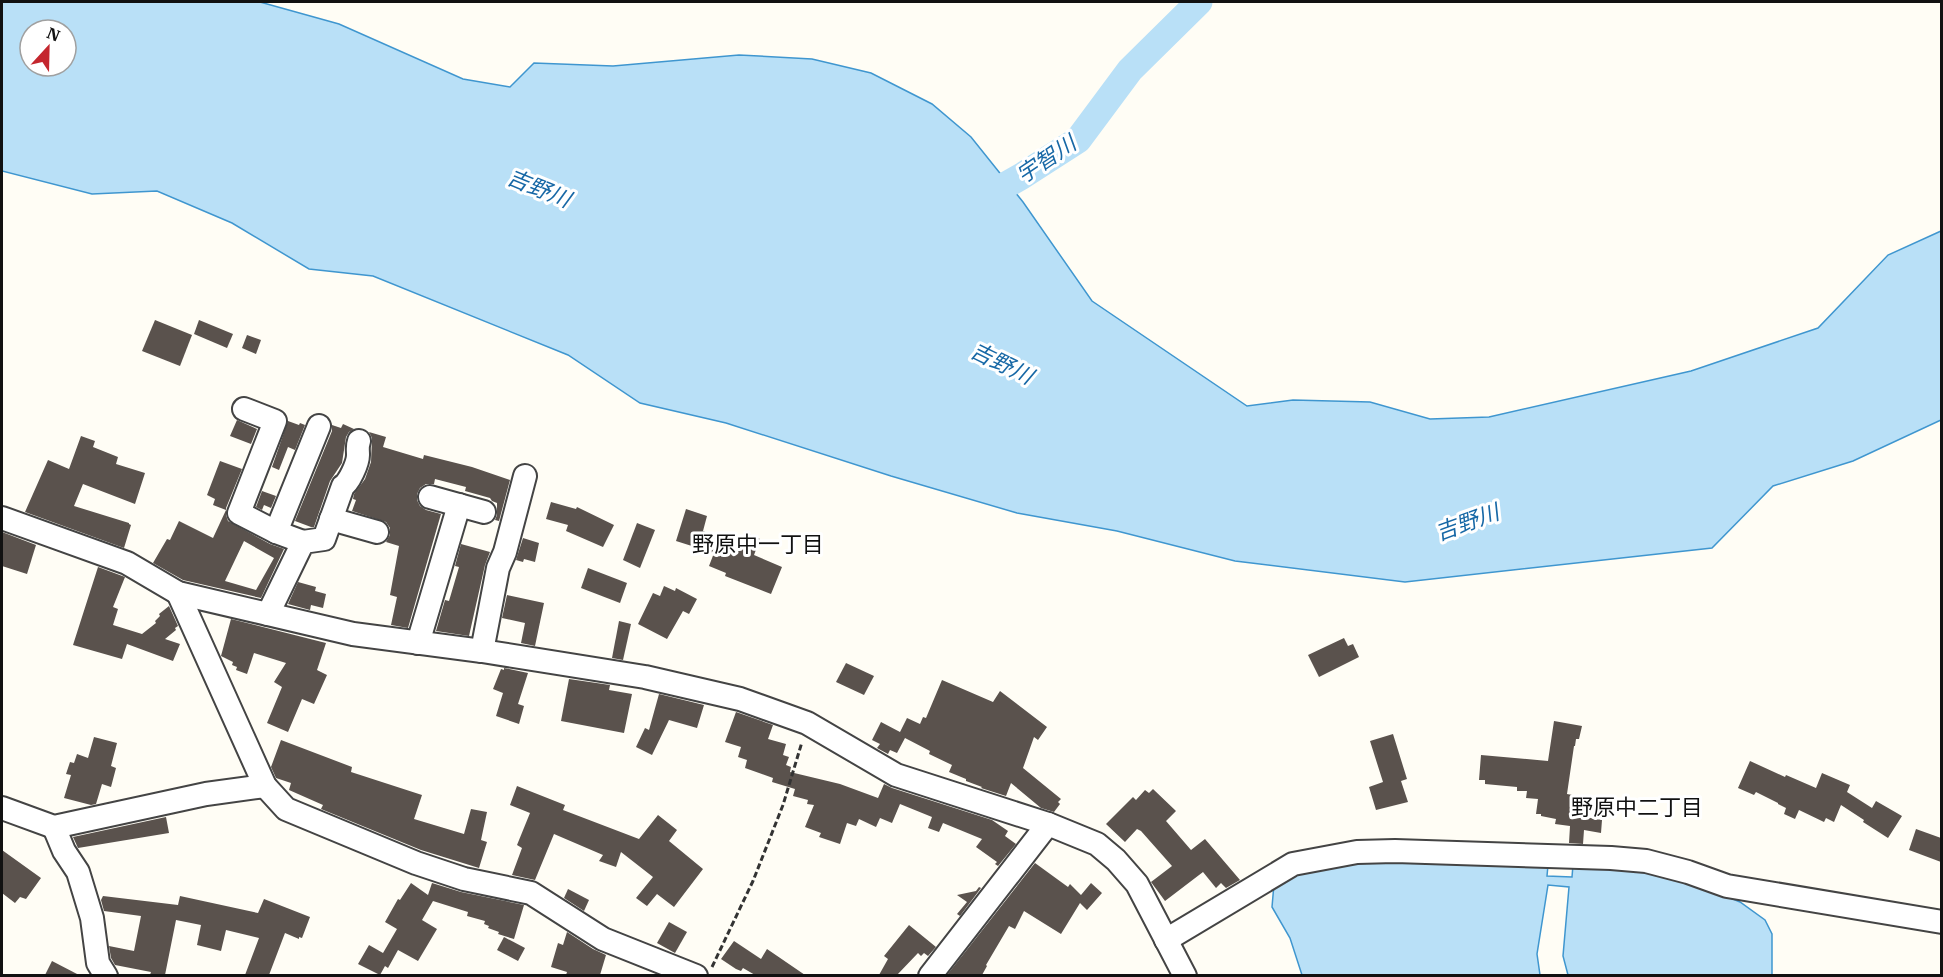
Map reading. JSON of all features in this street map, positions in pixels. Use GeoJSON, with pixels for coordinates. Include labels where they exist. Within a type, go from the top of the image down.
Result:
{"type":"FeatureCollection","features":[{"type":"Feature","properties":{"kind":"street"},"geometry":{"type":"LineString","coordinates":[[244,409],[275,421],[239,513],[276,532],[303,542],[324,539],[343,486],[348,483],[358,455],[356,449],[359,441]]}},
{"type":"Feature","properties":{"kind":"street"},"geometry":{"type":"LineString","coordinates":[[276,532],[319,426]]}},
{"type":"Feature","properties":{"kind":"street"},"geometry":{"type":"LineString","coordinates":[[482,651],[498,568],[505,552],[525,476]]}},
{"type":"Feature","properties":{"kind":"street"},"geometry":{"type":"LineString","coordinates":[[430,497],[484,512]]}},
{"type":"Feature","properties":{"kind":"street"},"geometry":{"type":"LineString","coordinates":[[418,643],[459,505]]}},
{"type":"Feature","properties":{"kind":"street"},"geometry":{"type":"LineString","coordinates":[[2,518],[127,563],[178,593],[353,633],[645,677],[740,699],[807,723],[896,775],[1048,824],[1097,844],[1116,860],[1137,884],[1185,975]]}},
{"type":"Feature","properties":{"kind":"street"},"geometry":{"type":"LineString","coordinates":[[331,519],[377,532]]}},
{"type":"Feature","properties":{"kind":"street"},"geometry":{"type":"LineString","coordinates":[[267,614],[303,542]]}},
{"type":"Feature","properties":{"kind":"street"},"geometry":{"type":"LineString","coordinates":[[178,593],[265,786],[286,809],[426,867],[464,879],[531,893],[603,939],[696,975]]}},
{"type":"Feature","properties":{"kind":"street"},"geometry":{"type":"LineString","coordinates":[[2,808],[54,827],[206,794],[265,786]]}},
{"type":"Feature","properties":{"kind":"street"},"geometry":{"type":"LineString","coordinates":[[930,975],[1048,824]]}},
{"type":"Feature","properties":{"kind":"street"},"geometry":{"type":"LineString","coordinates":[[54,827],[64,850],[78,872],[92,918],[98,963],[106,975]]}},
{"type":"Feature","properties":{"kind":"street"},"geometry":{"type":"LineString","coordinates":[[1166,939],[1293,864],[1357,852],[1395,851],[1646,861],[1688,872],[1726,886],[1941,922]]}},
{"type":"Feature","properties":{"kind":"path"},"geometry":{"type":"LineString","coordinates":[[708,975],[753,881],[783,805],[807,723]]}},
{"type":"Feature","properties":{"kind":"water","name":"吉野川"},"geometry":{"type":"Polygon","coordinates":[[[2,2],[260,2],[339,24],[463,79],[510,87],[534,63],[613,66],[739,55],[812,59],[871,73],[932,104],[971,137],[1023,202],[1092,301],[1247,406],[1293,400],[1370,402],[1430,419],[1489,417],[1691,371],[1818,328],[1888,255],[1941,231],[1941,420],[1853,461],[1773,486],[1712,548],[1405,582],[1235,561],[1117,531],[1017,513],[891,476],[726,423],[640,403],[568,355],[373,276],[309,269],[232,223],[157,191],[92,194],[2,171],[2,2]]]}},
{"type":"Feature","properties":{"kind":"water"},"geometry":{"type":"Polygon","coordinates":[[[1367,859],[1548,865],[1547,876],[1572,877],[1573,865],[1624,867],[1688,880],[1740,902],[1765,920],[1772,934],[1772,975],[1568,975],[1563,956],[1569,887],[1548,885],[1537,954],[1540,975],[1302,975],[1290,938],[1272,907],[1274,884],[1285,875],[1367,859]]]}},
{"type":"Feature","properties":{"kind":"building"},"geometry":{"type":"Polygon","coordinates":[[[155,320],[192,335],[180,366],[142,351],[155,320]]]}},
{"type":"Feature","properties":{"kind":"building"},"geometry":{"type":"Polygon","coordinates":[[[199,320],[233,334],[227,348],[194,334],[199,320]]]}},
{"type":"Feature","properties":{"kind":"building"},"geometry":{"type":"Polygon","coordinates":[[[247,335],[261,340],[256,354],[242,348],[247,335]]]}},
{"type":"Feature","properties":{"kind":"building"},"geometry":{"type":"Polygon","coordinates":[[[237,420],[257,429],[251,444],[230,436],[237,420]]]}},
{"type":"Feature","properties":{"kind":"building"},"geometry":{"type":"Polygon","coordinates":[[[288,421],[305,425],[295,450],[288,447],[279,470],[272,467],[288,421]]]}},
{"type":"Feature","properties":{"kind":"building"},"geometry":{"type":"Polygon","coordinates":[[[343,424],[354,429],[346,437],[342,463],[330,481],[314,527],[295,521],[332,431],[332,425],[341,428],[343,424]]]}},
{"type":"Feature","properties":{"kind":"building"},"geometry":{"type":"Polygon","coordinates":[[[369,432],[386,437],[383,447],[423,459],[424,455],[472,467],[510,480],[499,521],[495,520],[497,503],[490,498],[465,491],[466,487],[435,479],[434,484],[426,484],[420,488],[417,500],[420,506],[441,514],[408,628],[391,625],[397,597],[390,595],[399,546],[386,542],[390,535],[390,528],[386,522],[352,511],[356,500],[353,499],[354,494],[365,479],[371,462],[372,438],[369,432]]]}},
{"type":"Feature","properties":{"kind":"building"},"geometry":{"type":"Polygon","coordinates":[[[81,436],[95,441],[93,447],[118,457],[116,464],[145,473],[135,504],[83,484],[74,506],[129,523],[131,525],[124,548],[25,512],[48,460],[69,469],[81,436]]]}},
{"type":"Feature","properties":{"kind":"building"},"geometry":{"type":"Polygon","coordinates":[[[220,461],[242,469],[226,510],[213,505],[215,499],[207,495],[220,461]]]}},
{"type":"Feature","properties":{"kind":"building"},"geometry":{"type":"Polygon","coordinates":[[[262,491],[276,496],[271,508],[264,505],[262,510],[256,507],[262,491]]]}},
{"type":"Feature","properties":{"kind":"building"},"geometry":{"type":"Polygon","coordinates":[[[551,502],[576,509],[577,507],[614,525],[603,547],[566,531],[568,525],[546,519],[551,502]]]}},
{"type":"Feature","properties":{"kind":"building"},"geometry":{"type":"Polygon","coordinates":[[[686,509],[707,516],[703,531],[742,547],[747,533],[760,539],[754,555],[782,567],[771,594],[725,576],[726,573],[709,566],[714,553],[676,541],[686,509]]]}},
{"type":"Feature","properties":{"kind":"building"},"geometry":{"type":"Polygon","coordinates":[[[226,510],[228,521],[284,549],[261,598],[183,580],[153,563],[167,539],[170,540],[179,521],[213,538],[226,510]],[[244,541],[225,581],[256,590],[274,558],[244,541]]]}},
{"type":"Feature","properties":{"kind":"building"},"geometry":{"type":"Polygon","coordinates":[[[637,523],[655,530],[640,568],[623,560],[637,523]]]}},
{"type":"Feature","properties":{"kind":"building"},"geometry":{"type":"Polygon","coordinates":[[[2,532],[36,545],[27,574],[2,566],[2,532]]]}},
{"type":"Feature","properties":{"kind":"building"},"geometry":{"type":"Polygon","coordinates":[[[523,538],[539,543],[535,562],[524,559],[523,562],[516,560],[523,538]]]}},
{"type":"Feature","properties":{"kind":"building"},"geometry":{"type":"Polygon","coordinates":[[[461,544],[490,552],[469,636],[436,631],[445,600],[449,601],[459,567],[455,566],[461,544]]]}},
{"type":"Feature","properties":{"kind":"building"},"geometry":{"type":"Polygon","coordinates":[[[98,567],[125,577],[113,607],[118,609],[113,625],[142,634],[156,623],[159,614],[169,606],[178,626],[165,639],[180,644],[173,661],[127,644],[122,659],[73,645],[98,567]]]}},
{"type":"Feature","properties":{"kind":"building"},"geometry":{"type":"Polygon","coordinates":[[[588,568],[627,583],[620,603],[581,588],[588,568]]]}},
{"type":"Feature","properties":{"kind":"building"},"geometry":{"type":"Polygon","coordinates":[[[298,582],[316,587],[315,591],[326,594],[323,608],[311,605],[310,610],[288,604],[298,582]]]}},
{"type":"Feature","properties":{"kind":"building"},"geometry":{"type":"Polygon","coordinates":[[[664,586],[675,591],[676,588],[697,599],[689,614],[683,611],[667,639],[638,624],[653,593],[660,596],[664,586]]]}},
{"type":"Feature","properties":{"kind":"building"},"geometry":{"type":"Polygon","coordinates":[[[507,595],[544,603],[535,646],[521,643],[525,623],[502,618],[507,595]]]}},
{"type":"Feature","properties":{"kind":"building"},"geometry":{"type":"Polygon","coordinates":[[[231,619],[326,643],[317,670],[327,675],[314,704],[302,699],[288,732],[267,723],[282,687],[274,682],[286,663],[254,653],[247,674],[236,670],[237,667],[232,665],[233,662],[221,656],[231,619]]]}},
{"type":"Feature","properties":{"kind":"building"},"geometry":{"type":"Polygon","coordinates":[[[619,621],[631,624],[623,660],[612,658],[619,621]]]}},
{"type":"Feature","properties":{"kind":"building"},"geometry":{"type":"Polygon","coordinates":[[[1344,638],[1348,646],[1353,644],[1359,657],[1319,677],[1308,655],[1344,638]]]}},
{"type":"Feature","properties":{"kind":"building"},"geometry":{"type":"Polygon","coordinates":[[[846,663],[874,676],[864,695],[836,682],[846,663]]]}},
{"type":"Feature","properties":{"kind":"building"},"geometry":{"type":"Polygon","coordinates":[[[504,668],[528,673],[518,704],[524,706],[519,724],[496,716],[503,693],[493,689],[501,669],[504,670],[504,668]]]}},
{"type":"Feature","properties":{"kind":"building"},"geometry":{"type":"Polygon","coordinates":[[[569,679],[610,685],[609,690],[632,694],[624,733],[561,721],[569,679]]]}},
{"type":"Feature","properties":{"kind":"building"},"geometry":{"type":"Polygon","coordinates":[[[942,680],[993,702],[1000,691],[1047,727],[1038,740],[1034,737],[1023,768],[1061,799],[1054,812],[1041,808],[1011,783],[1006,796],[966,781],[949,772],[952,765],[929,754],[930,751],[905,738],[897,753],[890,750],[888,754],[877,748],[880,744],[872,740],[881,722],[900,732],[907,718],[920,724],[923,717],[926,718],[942,680]]]}},
{"type":"Feature","properties":{"kind":"building"},"geometry":{"type":"Polygon","coordinates":[[[659,694],[704,705],[697,728],[669,720],[652,755],[636,747],[645,728],[649,730],[659,694]]]}},
{"type":"Feature","properties":{"kind":"building"},"geometry":{"type":"Polygon","coordinates":[[[736,712],[773,725],[768,739],[786,744],[783,755],[789,757],[786,765],[791,767],[790,772],[840,784],[878,798],[884,784],[992,820],[1008,831],[1005,836],[1016,844],[998,866],[995,864],[997,862],[976,847],[982,839],[943,823],[939,832],[928,828],[932,817],[900,804],[892,823],[880,818],[876,827],[859,819],[856,826],[847,823],[840,844],[819,837],[821,833],[805,827],[814,805],[807,804],[808,800],[793,796],[795,789],[772,782],[773,778],[745,768],[747,760],[738,757],[741,747],[725,742],[736,712]]]}},
{"type":"Feature","properties":{"kind":"building"},"geometry":{"type":"Polygon","coordinates":[[[1554,721],[1582,726],[1579,739],[1576,739],[1574,746],[1567,794],[1583,797],[1581,807],[1586,808],[1585,817],[1602,820],[1601,833],[1584,830],[1583,844],[1569,843],[1570,826],[1555,824],[1556,819],[1536,814],[1538,799],[1526,798],[1527,791],[1517,791],[1517,787],[1485,784],[1485,780],[1479,780],[1481,755],[1548,761],[1554,721]]]}},
{"type":"Feature","properties":{"kind":"building"},"geometry":{"type":"Polygon","coordinates":[[[1393,734],[1407,779],[1401,781],[1408,802],[1376,810],[1369,787],[1383,782],[1370,741],[1393,734]]]}},
{"type":"Feature","properties":{"kind":"building"},"geometry":{"type":"Polygon","coordinates":[[[94,737],[117,743],[111,766],[116,768],[111,787],[102,784],[96,804],[91,805],[64,798],[71,775],[66,774],[70,762],[74,763],[77,754],[88,758],[94,737]]]}},
{"type":"Feature","properties":{"kind":"building"},"geometry":{"type":"Polygon","coordinates":[[[281,740],[352,767],[351,772],[422,795],[414,819],[464,834],[471,809],[487,812],[481,840],[487,842],[479,868],[421,850],[321,809],[323,805],[289,790],[291,783],[276,778],[271,767],[281,740]]]}},
{"type":"Feature","properties":{"kind":"building"},"geometry":{"type":"Polygon","coordinates":[[[1750,761],[1816,788],[1822,773],[1850,785],[1847,792],[1872,808],[1876,801],[1902,816],[1888,838],[1841,805],[1834,822],[1826,818],[1824,822],[1799,810],[1795,819],[1784,814],[1786,808],[1778,803],[1756,792],[1754,795],[1738,788],[1750,761]]]}},
{"type":"Feature","properties":{"kind":"building"},"geometry":{"type":"Polygon","coordinates":[[[517,786],[565,805],[563,810],[639,839],[658,815],[677,830],[669,841],[703,869],[674,907],[657,894],[647,906],[636,898],[653,877],[621,852],[616,867],[599,861],[603,855],[554,834],[535,880],[512,875],[522,848],[517,845],[530,813],[510,805],[517,786]]]}},
{"type":"Feature","properties":{"kind":"building"},"geometry":{"type":"Polygon","coordinates":[[[1153,789],[1176,811],[1166,821],[1191,850],[1205,839],[1240,880],[1226,888],[1221,883],[1216,888],[1203,872],[1165,901],[1151,882],[1172,866],[1141,831],[1137,829],[1125,842],[1106,824],[1133,797],[1136,800],[1145,790],[1149,793],[1153,789]]]}},
{"type":"Feature","properties":{"kind":"building"},"geometry":{"type":"Polygon","coordinates":[[[166,817],[169,833],[78,848],[73,837],[166,817]]]}},
{"type":"Feature","properties":{"kind":"building"},"geometry":{"type":"Polygon","coordinates":[[[1916,829],[1941,838],[1941,862],[1909,850],[1916,829]]]}},
{"type":"Feature","properties":{"kind":"building"},"geometry":{"type":"Polygon","coordinates":[[[2,850],[41,878],[26,899],[20,897],[15,903],[2,893],[2,850]]]}},
{"type":"Feature","properties":{"kind":"building"},"geometry":{"type":"Polygon","coordinates":[[[1035,863],[1068,887],[1070,884],[1081,895],[1091,883],[1102,893],[1087,910],[1080,903],[1061,934],[1024,911],[1015,929],[1009,926],[982,975],[947,975],[1035,863]]]}},
{"type":"Feature","properties":{"kind":"building"},"geometry":{"type":"Polygon","coordinates":[[[411,883],[428,895],[432,883],[461,892],[524,905],[514,939],[488,928],[489,926],[484,924],[485,921],[467,916],[468,912],[433,901],[422,920],[437,929],[418,961],[398,950],[388,968],[385,966],[380,975],[358,964],[369,945],[383,953],[397,929],[385,922],[398,899],[400,900],[411,883]]]}},
{"type":"Feature","properties":{"kind":"building"},"geometry":{"type":"Polygon","coordinates":[[[979,887],[981,888],[960,916],[957,914],[967,902],[957,895],[976,891],[979,887]]]}},
{"type":"Feature","properties":{"kind":"building"},"geometry":{"type":"Polygon","coordinates":[[[568,889],[589,900],[584,911],[564,898],[568,889]]]}},
{"type":"Feature","properties":{"kind":"building"},"geometry":{"type":"Polygon","coordinates":[[[103,896],[178,905],[180,896],[258,913],[264,899],[310,917],[302,938],[299,937],[299,939],[285,933],[269,975],[245,975],[259,938],[226,930],[221,951],[197,945],[201,925],[176,920],[165,975],[150,975],[151,972],[115,965],[109,946],[134,951],[141,916],[104,911],[101,900],[103,896]]]}},
{"type":"Feature","properties":{"kind":"building"},"geometry":{"type":"Polygon","coordinates":[[[669,922],[687,932],[675,953],[657,943],[669,922]]]}},
{"type":"Feature","properties":{"kind":"building"},"geometry":{"type":"Polygon","coordinates":[[[909,925],[936,947],[928,956],[924,953],[921,956],[918,953],[897,975],[879,975],[888,959],[884,956],[909,925]]]}},
{"type":"Feature","properties":{"kind":"building"},"geometry":{"type":"Polygon","coordinates":[[[567,932],[606,955],[600,975],[566,975],[567,972],[551,967],[558,943],[563,945],[567,932]]]}},
{"type":"Feature","properties":{"kind":"building"},"geometry":{"type":"Polygon","coordinates":[[[504,937],[525,948],[518,961],[497,950],[504,937]]]}},
{"type":"Feature","properties":{"kind":"building"},"geometry":{"type":"Polygon","coordinates":[[[734,941],[761,959],[767,949],[805,975],[755,975],[743,968],[741,971],[736,969],[721,959],[734,941]]]}},
{"type":"Feature","properties":{"kind":"building"},"geometry":{"type":"Polygon","coordinates":[[[52,961],[79,975],[45,975],[52,961]]]}},
{"type":"Feature","properties":{"kind":"waterway","name":"宇智川"},"geometry":{"type":"LineString","coordinates":[[976,202],[1078,140],[1130,70],[1199,2]]}},
{"type":"Feature","properties":{"kind":"district","name":"野原中一丁目"},"geometry":{"type":"Point","coordinates":[758,544]}},
{"type":"Feature","properties":{"kind":"district","name":"野原中二丁目"},"geometry":{"type":"Point","coordinates":[1637,807]}}]}
